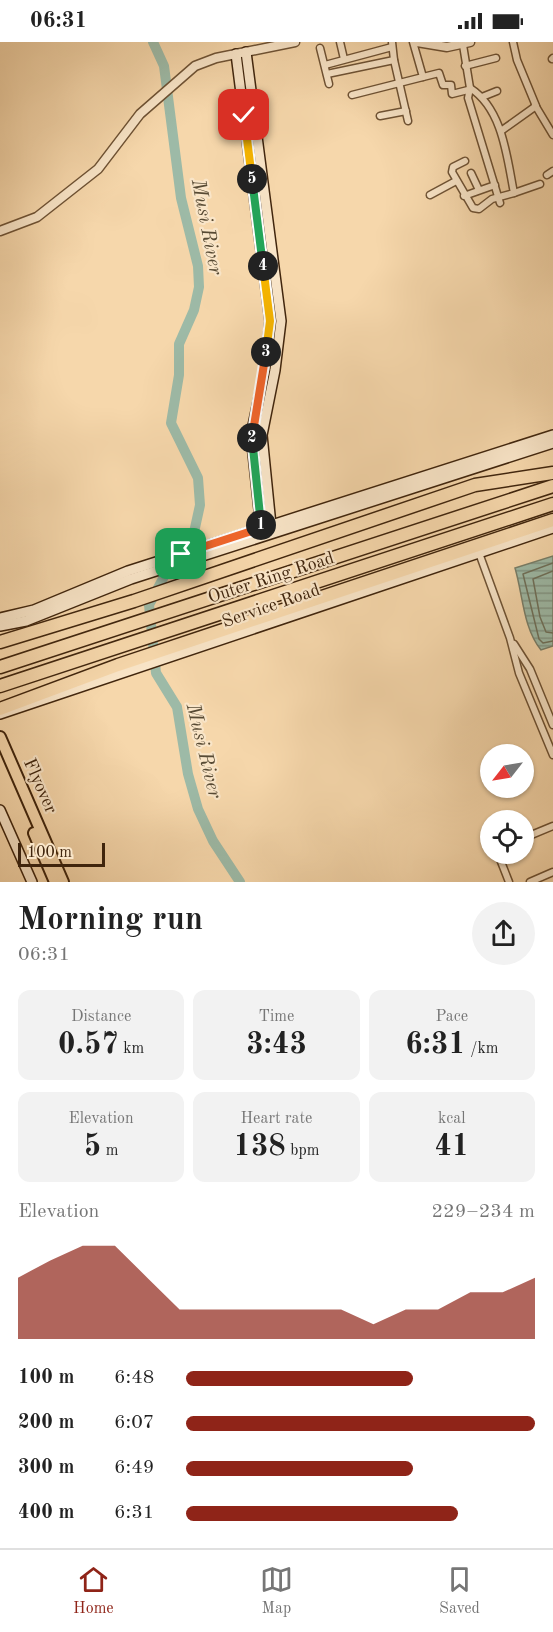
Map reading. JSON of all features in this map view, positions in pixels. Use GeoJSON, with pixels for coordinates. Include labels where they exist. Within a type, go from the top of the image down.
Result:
{"type":"FeatureCollection","features":[{"type":"Feature","properties":{"kind":"highway"},"geometry":{"type":"LineString","coordinates":[[0,642],[134,601],[475,485],[553,473]]}},
{"type":"Feature","properties":{"kind":"highway","name":"Outer Ring Road"},"geometry":{"type":"LineString","coordinates":[[0,667],[553,486]]}},
{"type":"Feature","properties":{"kind":"highway","name":"Outer Ring Road"},"geometry":{"type":"LineString","coordinates":[[0,686],[553,504]]}},
{"type":"Feature","properties":{"kind":"highway"},"geometry":{"type":"LineString","coordinates":[[0,709],[119,669],[198,639],[553,520]]}},
{"type":"Feature","properties":{"kind":"main road"},"geometry":{"type":"LineString","coordinates":[[246,52],[280,321],[275,370],[262,435],[266,527]]}},
{"type":"Feature","properties":{"kind":"main road"},"geometry":{"type":"LineString","coordinates":[[236,54],[270,321],[265,369],[251,435],[266,527]]}},
{"type":"Feature","properties":{"kind":"main road"},"geometry":{"type":"LineString","coordinates":[[236,541],[266,527],[553,435]]}},
{"type":"Feature","properties":{"kind":"main road"},"geometry":{"type":"LineString","coordinates":[[0,618],[34,610],[130,575],[553,443]]}},
{"type":"Feature","properties":{"kind":"main road","name":"Service Road"},"geometry":{"type":"LineString","coordinates":[[0,714],[119,669],[236,636],[553,528]]}},
{"type":"Feature","properties":{"kind":"main road"},"geometry":{"type":"LineString","coordinates":[[0,626],[36,617],[130,575]]}},
{"type":"Feature","properties":{"kind":"main road","name":"Flyover"},"geometry":{"type":"LineString","coordinates":[[0,737],[63,882]]}},
{"type":"Feature","properties":{"kind":"main road","name":"Flyover"},"geometry":{"type":"LineString","coordinates":[[0,754],[55,882]]}},
{"type":"Feature","properties":{"kind":"main road"},"geometry":{"type":"LineString","coordinates":[[1,815],[32,882]]}},
{"type":"Feature","properties":{"kind":"street"},"geometry":{"type":"LineString","coordinates":[[0,231],[37,217],[98,169],[140,114],[186,73],[207,60],[295,42]]}},
{"type":"Feature","properties":{"kind":"street"},"geometry":{"type":"LineString","coordinates":[[340,42],[344,59]]}},
{"type":"Feature","properties":{"kind":"street"},"geometry":{"type":"LineString","coordinates":[[423,76],[415,42],[447,47],[466,44],[465,66],[469,89],[500,200]]}},
{"type":"Feature","properties":{"kind":"street"},"geometry":{"type":"LineString","coordinates":[[513,42],[517,60],[536,106]]}},
{"type":"Feature","properties":{"kind":"street"},"geometry":{"type":"LineString","coordinates":[[325,65],[392,45],[408,121]]}},
{"type":"Feature","properties":{"kind":"street"},"geometry":{"type":"LineString","coordinates":[[320,48],[329,84]]}},
{"type":"Feature","properties":{"kind":"street"},"geometry":{"type":"LineString","coordinates":[[465,66],[496,58]]}},
{"type":"Feature","properties":{"kind":"street"},"geometry":{"type":"LineString","coordinates":[[327,74],[394,60]]}},
{"type":"Feature","properties":{"kind":"street"},"geometry":{"type":"LineString","coordinates":[[352,95],[440,73],[443,85],[451,85],[452,94],[469,89],[482,97],[501,131],[514,193]]}},
{"type":"Feature","properties":{"kind":"street"},"geometry":{"type":"LineString","coordinates":[[482,97],[497,91]]}},
{"type":"Feature","properties":{"kind":"street"},"geometry":{"type":"LineString","coordinates":[[528,92],[553,135]]}},
{"type":"Feature","properties":{"kind":"street"},"geometry":{"type":"LineString","coordinates":[[501,131],[536,106]]}},
{"type":"Feature","properties":{"kind":"street"},"geometry":{"type":"LineString","coordinates":[[380,116],[406,111]]}},
{"type":"Feature","properties":{"kind":"street"},"geometry":{"type":"LineString","coordinates":[[465,161],[452,169],[464,196],[476,209],[540,184]]}},
{"type":"Feature","properties":{"kind":"street"},"geometry":{"type":"LineString","coordinates":[[471,173],[478,190]]}},
{"type":"Feature","properties":{"kind":"street"},"geometry":{"type":"LineString","coordinates":[[430,195],[456,181]]}},
{"type":"Feature","properties":{"kind":"street"},"geometry":{"type":"LineString","coordinates":[[464,196],[495,185]]}},
{"type":"Feature","properties":{"kind":"street"},"geometry":{"type":"LineString","coordinates":[[479,553],[510,638],[519,673],[553,755]]}},
{"type":"Feature","properties":{"kind":"street"},"geometry":{"type":"LineString","coordinates":[[510,638],[530,669],[553,724],[542,728]]}},
{"type":"Feature","properties":{"kind":"street"},"geometry":{"type":"LineString","coordinates":[[534,834],[553,826]]}},
{"type":"Feature","properties":{"kind":"street"},"geometry":{"type":"LineString","coordinates":[[502,864],[509,882]]}},
{"type":"Feature","properties":{"kind":"street"},"geometry":{"type":"LineString","coordinates":[[530,882],[553,872]]}},
{"type":"Feature","properties":{"kind":"water"},"geometry":{"type":"Polygon","coordinates":[[[553,556],[553,646],[541,650],[530,632],[515,568],[553,556]]]}},
{"type":"Feature","properties":{"kind":"waterway","name":"Musi River"},"geometry":{"type":"LineString","coordinates":[[153,42],[164,66],[181,198],[198,266],[199,287],[194,310],[179,344],[179,375],[171,423],[198,478],[200,505],[193,537],[168,569],[149,605],[156,673],[177,707],[188,774],[198,809],[213,841],[240,882]]}},
{"type":"Feature","properties":{"kind":"route"},"geometry":{"type":"LineString","coordinates":[[181,554],[261,528],[251,435],[265,369],[270,321],[244,115]]}}]}
